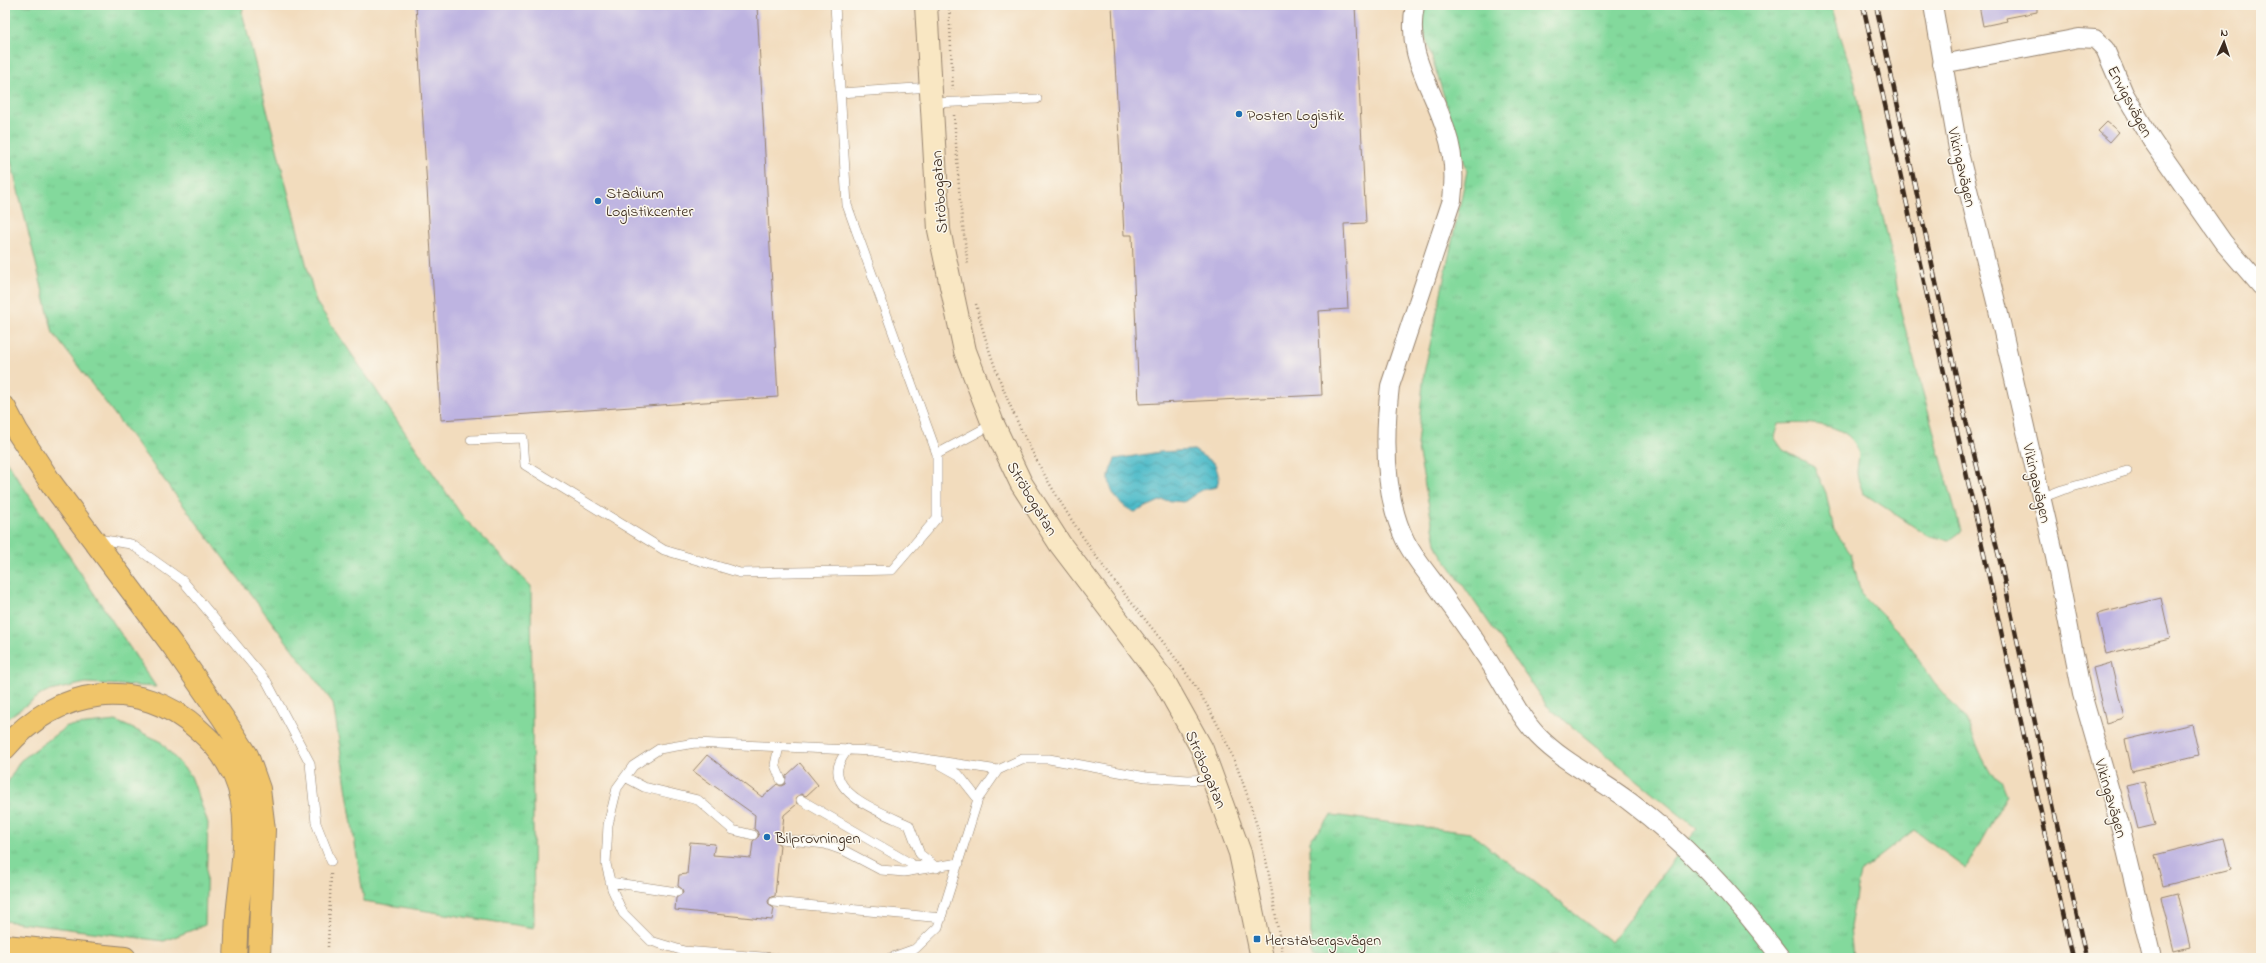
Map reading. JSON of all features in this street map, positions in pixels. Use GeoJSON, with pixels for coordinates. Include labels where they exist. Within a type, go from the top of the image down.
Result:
{"type":"FeatureCollection","features":[{"type":"Feature","properties":{"kind":"main road"},"geometry":{"type":"LineString","coordinates":[[5,408],[17,431],[51,483],[190,670],[247,755],[260,789],[264,830],[259,958]]}},
{"type":"Feature","properties":{"kind":"main road"},"geometry":{"type":"LineString","coordinates":[[5,748],[12,739],[48,711],[72,701],[104,693],[146,698],[184,716],[214,743],[234,775],[243,813],[236,958]]}},
{"type":"Feature","properties":{"kind":"main road"},"geometry":{"type":"LineString","coordinates":[[12,947],[125,958]]}},
{"type":"Feature","properties":{"kind":"street","name":"Ströbogatan"},"geometry":{"type":"LineString","coordinates":[[926,5],[940,237],[965,351],[993,424],[1020,483],[1060,544],[1164,681],[1202,749],[1240,853],[1249,893],[1259,955]]}},
{"type":"Feature","properties":{"kind":"street"},"geometry":{"type":"LineString","coordinates":[[1415,5],[1412,36],[1415,53],[1446,130],[1452,153],[1455,176],[1452,200],[1390,386],[1386,415],[1387,442],[1390,489],[1397,521],[1415,557],[1485,654],[1536,735],[1556,753],[1629,801],[1674,837],[1721,882],[1756,923],[1781,958]]}},
{"type":"Feature","properties":{"kind":"street","name":"Vikingavägen"},"geometry":{"type":"LineString","coordinates":[[1933,5],[1942,64],[1958,149],[2000,317],[2041,498],[2082,694],[2121,830],[2152,958]]}},
{"type":"Feature","properties":{"kind":"street","name":"Envigsvägen"},"geometry":{"type":"LineString","coordinates":[[1942,64],[2080,38],[2095,39],[2105,49],[2124,92],[2153,142],[2223,242],[2261,286]]}},
{"type":"Feature","properties":{"kind":"lane"},"geometry":{"type":"LineString","coordinates":[[471,440],[523,438],[525,465],[664,550],[740,573],[892,570],[937,518],[937,454],[847,205],[834,5]]}},
{"type":"Feature","properties":{"kind":"lane"},"geometry":{"type":"LineString","coordinates":[[840,93],[931,95],[954,103],[1037,99]]}},
{"type":"Feature","properties":{"kind":"lane"},"geometry":{"type":"LineString","coordinates":[[937,454],[993,424]]}},
{"type":"Feature","properties":{"kind":"lane"},"geometry":{"type":"LineString","coordinates":[[2041,498],[2062,490],[2127,471]]}},
{"type":"Feature","properties":{"kind":"lane"},"geometry":{"type":"LineString","coordinates":[[92,538],[131,544],[183,581],[267,682],[310,763],[316,823],[331,861]]}},
{"type":"Feature","properties":{"kind":"lane"},"geometry":{"type":"LineString","coordinates":[[775,958],[684,951],[651,941],[623,913],[610,882],[606,864],[608,825],[617,788],[633,766],[659,750],[695,743],[872,751],[935,762],[998,770]]}},
{"type":"Feature","properties":{"kind":"lane"},"geometry":{"type":"LineString","coordinates":[[779,746],[775,765],[781,780]]}},
{"type":"Feature","properties":{"kind":"lane"},"geometry":{"type":"LineString","coordinates":[[848,749],[840,762],[838,770],[841,785],[852,797],[909,826],[920,854],[937,868]]}},
{"type":"Feature","properties":{"kind":"lane"},"geometry":{"type":"LineString","coordinates":[[890,958],[915,949],[938,927],[978,799],[998,770],[1022,759],[1049,759],[1146,777],[1188,780],[1214,779]]}},
{"type":"Feature","properties":{"kind":"lane"},"geometry":{"type":"LineString","coordinates":[[935,762],[959,775],[978,799]]}},
{"type":"Feature","properties":{"kind":"lane"},"geometry":{"type":"LineString","coordinates":[[625,777],[644,787],[698,800],[733,830],[753,835]]}},
{"type":"Feature","properties":{"kind":"lane"},"geometry":{"type":"LineString","coordinates":[[801,800],[913,865],[937,868]]}},
{"type":"Feature","properties":{"kind":"lane"},"geometry":{"type":"LineString","coordinates":[[781,839],[825,844],[844,850],[881,870],[904,872],[937,868],[959,863]]}},
{"type":"Feature","properties":{"kind":"lane"},"geometry":{"type":"LineString","coordinates":[[610,882],[677,892]]}},
{"type":"Feature","properties":{"kind":"lane"},"geometry":{"type":"LineString","coordinates":[[774,902],[942,918]]}},
{"type":"Feature","properties":{"kind":"path"},"geometry":{"type":"LineString","coordinates":[[949,5],[960,202],[969,268]]}},
{"type":"Feature","properties":{"kind":"path"},"geometry":{"type":"LineString","coordinates":[[975,298],[990,353],[1005,397],[1052,489],[1085,540],[1188,677],[1215,720],[1246,792],[1260,838],[1284,958]]}},
{"type":"Feature","properties":{"kind":"path"},"geometry":{"type":"LineString","coordinates":[[328,947],[331,861]]}},
{"type":"Feature","properties":{"kind":"green space"},"geometry":{"type":"Polygon","coordinates":[[[10,5],[244,5],[242,12],[316,302],[463,517],[531,586],[534,928],[364,901],[333,703],[53,333],[5,137],[5,66],[10,5]]]}},
{"type":"Feature","properties":{"kind":"green space"},"geometry":{"type":"Polygon","coordinates":[[[1422,5],[1831,5],[1855,83],[1863,133],[1892,255],[1901,313],[1961,531],[1949,540],[1928,536],[1863,493],[1857,475],[1858,450],[1852,440],[1844,433],[1823,425],[1800,423],[1778,424],[1774,437],[1783,450],[1814,466],[1826,493],[1834,530],[1851,553],[1861,594],[1902,635],[1934,683],[1966,719],[1990,772],[2001,780],[2007,795],[1966,868],[1914,830],[1860,872],[1850,927],[1853,958],[1312,958],[1311,956],[1310,840],[1332,815],[1470,833],[1611,942],[1697,829],[1547,706],[1437,548],[1417,444],[1424,373],[1467,171],[1423,29],[1422,5]]]}},
{"type":"Feature","properties":{"kind":"green space"},"geometry":{"type":"Polygon","coordinates":[[[5,459],[156,687],[86,683],[45,692],[5,720],[5,459]]]}},
{"type":"Feature","properties":{"kind":"green space"},"geometry":{"type":"Polygon","coordinates":[[[116,721],[160,741],[191,776],[208,823],[205,925],[164,941],[5,921],[5,787],[20,761],[67,726],[116,721]]]}},
{"type":"Feature","properties":{"kind":"water"},"geometry":{"type":"Polygon","coordinates":[[[1194,450],[1215,464],[1219,477],[1217,487],[1201,490],[1184,502],[1162,500],[1135,512],[1125,507],[1117,499],[1111,489],[1109,477],[1110,470],[1115,459],[1160,452],[1194,450]]]}},
{"type":"Feature","properties":{"kind":"building","name":"Stadium Logistikcenter"},"geometry":{"type":"Polygon","coordinates":[[[416,5],[757,5],[778,397],[441,420],[416,5]]]}},
{"type":"Feature","properties":{"kind":"building","name":"Posten Logistik"},"geometry":{"type":"Polygon","coordinates":[[[1112,5],[1355,5],[1366,223],[1344,224],[1348,309],[1318,311],[1322,395],[1139,404],[1132,235],[1124,235],[1112,5]]]}},
{"type":"Feature","properties":{"kind":"building"},"geometry":{"type":"Polygon","coordinates":[[[1979,5],[2037,5],[2037,12],[2006,18],[2007,21],[1983,26],[1979,5]]]}},
{"type":"Feature","properties":{"kind":"building"},"geometry":{"type":"Polygon","coordinates":[[[2107,122],[2119,132],[2110,142],[2098,131],[2107,122]]]}},
{"type":"Feature","properties":{"kind":"building"},"geometry":{"type":"Polygon","coordinates":[[[2161,598],[2170,639],[2106,654],[2097,614],[2161,598]]]}},
{"type":"Feature","properties":{"kind":"building"},"geometry":{"type":"Polygon","coordinates":[[[2111,663],[2124,718],[2106,723],[2093,668],[2111,663]]]}},
{"type":"Feature","properties":{"kind":"building"},"geometry":{"type":"Polygon","coordinates":[[[2192,724],[2199,755],[2132,771],[2125,740],[2192,724]]]}},
{"type":"Feature","properties":{"kind":"building","name":"Bilprovningen"},"geometry":{"type":"Polygon","coordinates":[[[707,755],[762,797],[777,784],[781,786],[785,784],[786,776],[800,763],[818,785],[806,796],[801,794],[796,797],[797,804],[784,815],[782,833],[775,838],[776,842],[780,845],[775,896],[771,897],[768,901],[769,905],[774,908],[772,920],[675,910],[676,898],[683,893],[682,889],[678,886],[679,875],[687,874],[690,842],[715,844],[713,855],[751,858],[753,841],[759,836],[757,831],[754,829],[755,815],[693,771],[707,755]]]}},
{"type":"Feature","properties":{"kind":"building"},"geometry":{"type":"Polygon","coordinates":[[[2144,781],[2155,825],[2138,829],[2127,785],[2144,781]]]}},
{"type":"Feature","properties":{"kind":"building"},"geometry":{"type":"Polygon","coordinates":[[[2223,838],[2231,869],[2163,886],[2155,855],[2223,838]]]}},
{"type":"Feature","properties":{"kind":"building"},"geometry":{"type":"Polygon","coordinates":[[[2177,893],[2190,947],[2174,951],[2161,897],[2177,893]]]}},
{"type":"Feature","properties":{"kind":"railway"},"geometry":{"type":"LineString","coordinates":[[1863,5],[2073,958]]}},
{"type":"Feature","properties":{"kind":"railway"},"geometry":{"type":"LineString","coordinates":[[1876,5],[1965,417],[2000,561],[2086,958]]}},
{"type":"Feature","properties":{"kind":"place","name":"Posten Logistik"},"geometry":{"type":"Point","coordinates":[1239,114]}},
{"type":"Feature","properties":{"kind":"place","name":"Stadium Logistikcenter"},"geometry":{"type":"Point","coordinates":[598,201]}},
{"type":"Feature","properties":{"kind":"place","name":"Bilprovningen"},"geometry":{"type":"Point","coordinates":[767,837]}},
{"type":"Feature","properties":{"kind":"place","name":"Herstabergsvägen"},"geometry":{"type":"Point","coordinates":[1257,939]}}]}
